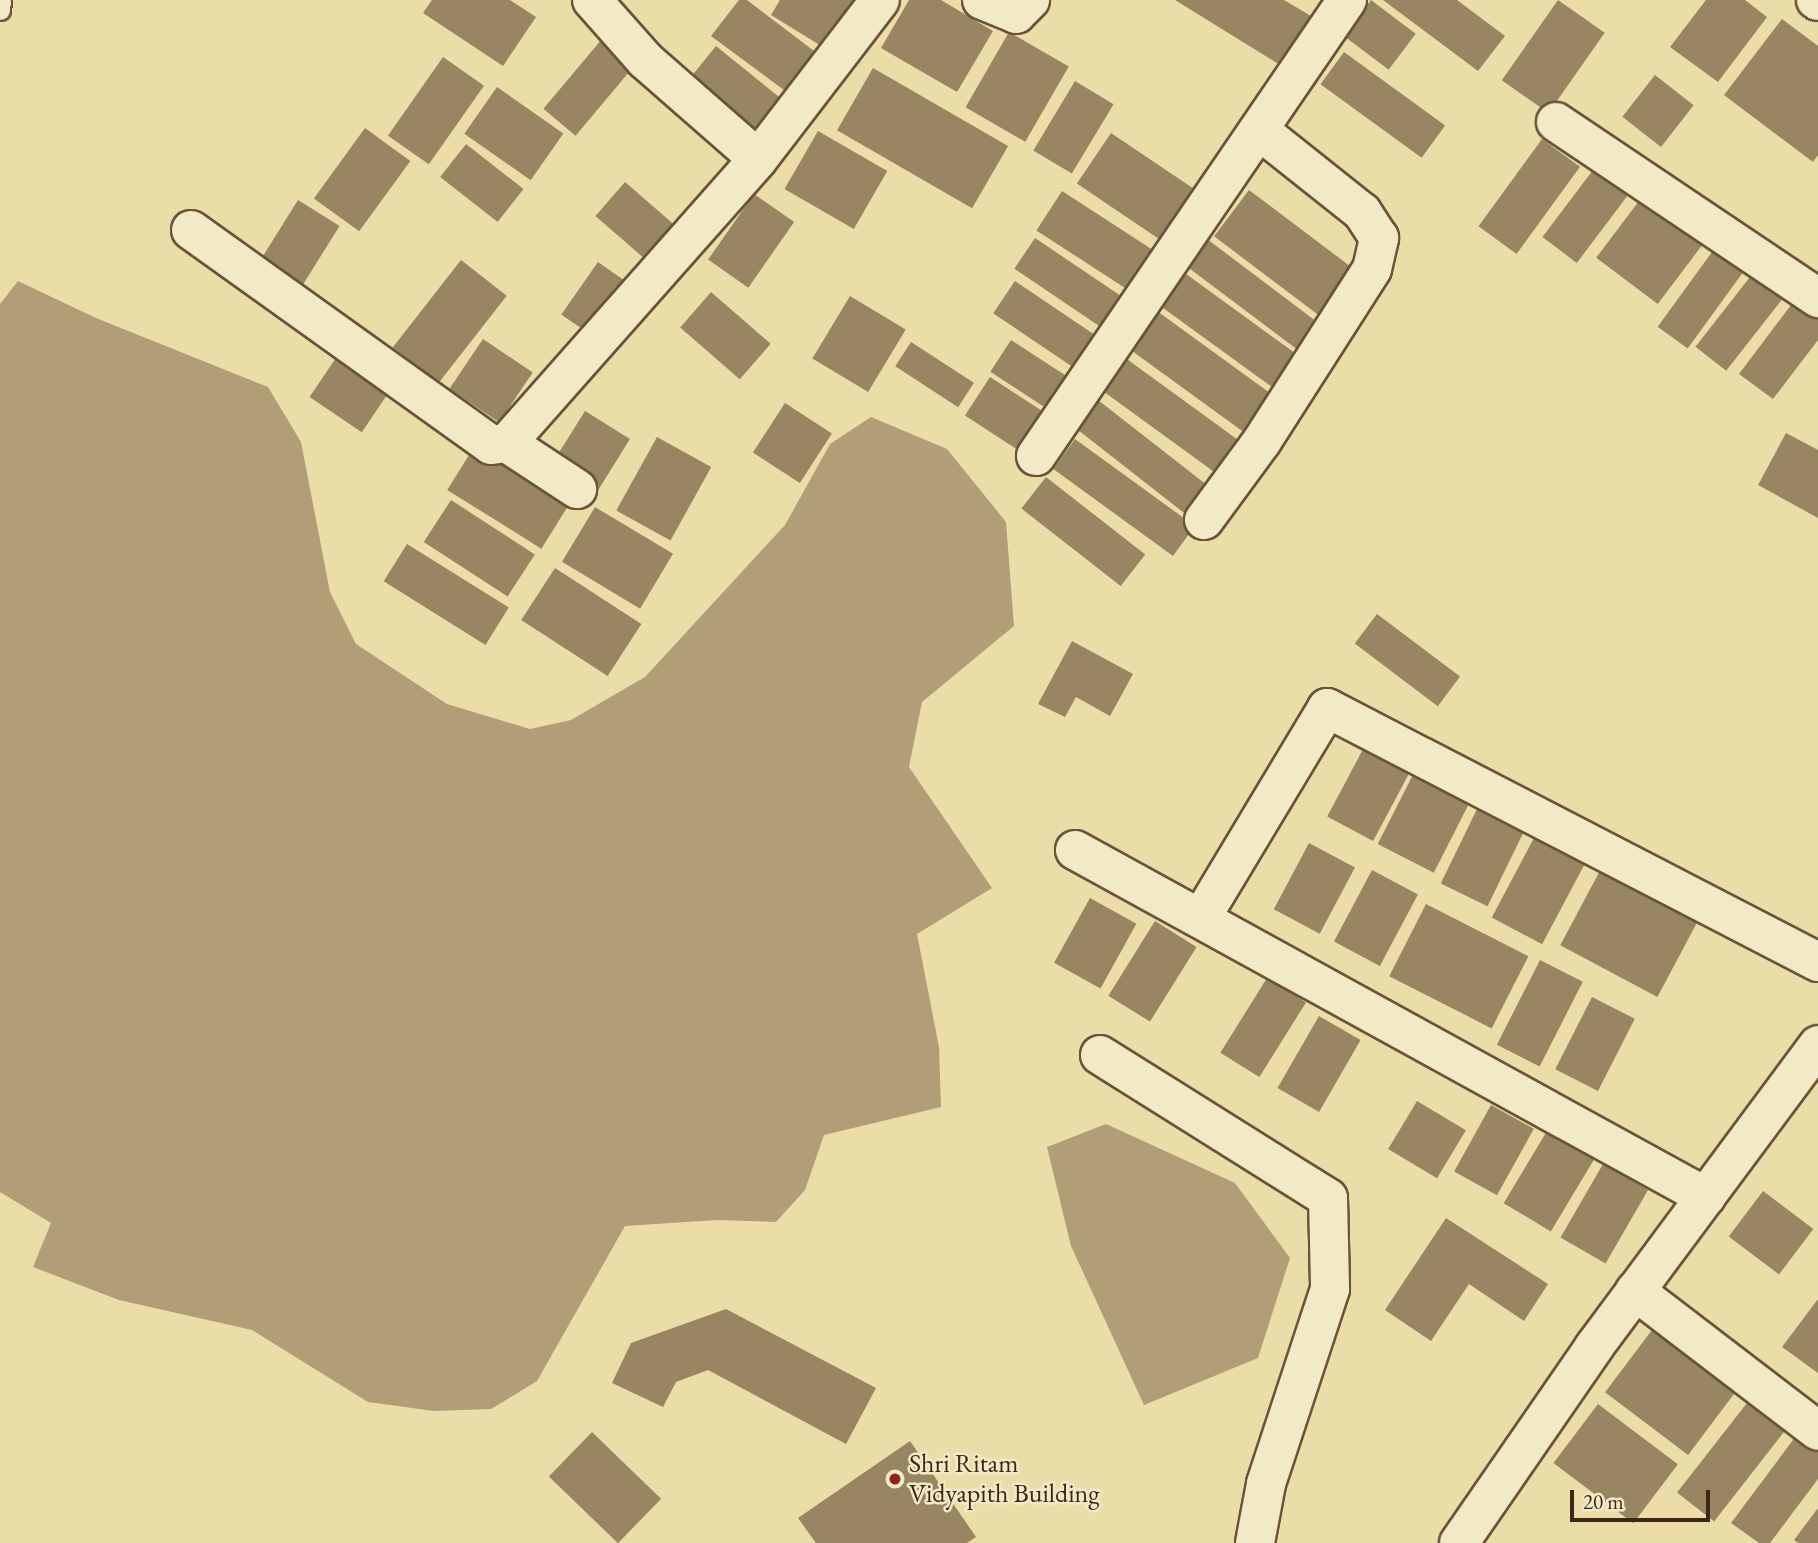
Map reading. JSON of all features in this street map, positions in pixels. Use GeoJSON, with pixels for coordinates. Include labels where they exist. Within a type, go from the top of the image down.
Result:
{"type":"FeatureCollection","features":[{"type":"Feature","properties":{"kind":"street"},"geometry":{"type":"LineString","coordinates":[[592,0],[645,60],[758,159]]}},
{"type":"Feature","properties":{"kind":"street"},"geometry":{"type":"LineString","coordinates":[[507,443],[758,159],[880,0]]}},
{"type":"Feature","properties":{"kind":"street"},"geometry":{"type":"LineString","coordinates":[[982,0],[1016,14],[1030,0]]}},
{"type":"Feature","properties":{"kind":"street"},"geometry":{"type":"LineString","coordinates":[[1036,456],[1348,0]]}},
{"type":"Feature","properties":{"kind":"street"},"geometry":{"type":"LineString","coordinates":[[1556,122],[1812,283]]}},
{"type":"Feature","properties":{"kind":"street"},"geometry":{"type":"LineString","coordinates":[[1204,520],[1262,441],[1372,269],[1379,238],[1363,212],[1259,130]]}},
{"type":"Feature","properties":{"kind":"street"},"geometry":{"type":"LineString","coordinates":[[191,230],[491,445],[507,443],[577,489]]}},
{"type":"Feature","properties":{"kind":"street"},"geometry":{"type":"LineString","coordinates":[[1201,918],[1326,708],[1818,962]]}},
{"type":"Feature","properties":{"kind":"street"},"geometry":{"type":"LineString","coordinates":[[1076,850],[1706,1197]]}},
{"type":"Feature","properties":{"kind":"street"},"geometry":{"type":"LineString","coordinates":[[1100,1055],[1328,1198],[1330,1290],[1266,1484],[1255,1543]]}},
{"type":"Feature","properties":{"kind":"street"},"geometry":{"type":"LineString","coordinates":[[1459,1543],[1635,1291],[1815,1057]]}},
{"type":"Feature","properties":{"kind":"street"},"geometry":{"type":"LineString","coordinates":[[1635,1291],[1818,1431]]}},
{"type":"Feature","properties":{"kind":"lane"},"geometry":{"type":"LineString","coordinates":[[0,10],[1,0]]}},
{"type":"Feature","properties":{"kind":"shaded area"},"geometry":{"type":"Polygon","coordinates":[[[18,281],[96,318],[268,387],[301,442],[330,592],[356,644],[447,704],[530,729],[571,720],[645,677],[785,525],[830,444],[871,417],[947,449],[1006,522],[1014,626],[922,702],[909,767],[992,888],[917,934],[939,1047],[941,1107],[824,1135],[805,1190],[776,1222],[717,1220],[625,1226],[537,1381],[491,1409],[434,1411],[368,1402],[252,1330],[119,1300],[33,1267],[51,1223],[0,1192],[0,304],[18,281]]]}},
{"type":"Feature","properties":{"kind":"shaded area"},"geometry":{"type":"Polygon","coordinates":[[[1106,1124],[1235,1183],[1290,1258],[1258,1358],[1144,1405],[1071,1246],[1047,1147],[1106,1124]]]}},
{"type":"Feature","properties":{"kind":"building"},"geometry":{"type":"Polygon","coordinates":[[[432,0],[510,0],[536,17],[503,66],[423,13],[432,0]]]}},
{"type":"Feature","properties":{"kind":"building"},"geometry":{"type":"Polygon","coordinates":[[[739,0],[747,0],[822,57],[792,96],[711,36],[739,0]]]}},
{"type":"Feature","properties":{"kind":"building"},"geometry":{"type":"Polygon","coordinates":[[[780,0],[863,0],[831,52],[771,15],[780,0]]]}},
{"type":"Feature","properties":{"kind":"building"},"geometry":{"type":"Polygon","coordinates":[[[909,0],[941,0],[993,31],[957,92],[881,48],[909,0]]]}},
{"type":"Feature","properties":{"kind":"building"},"geometry":{"type":"Polygon","coordinates":[[[1175,0],[1284,0],[1316,19],[1285,68],[1175,0]]]}},
{"type":"Feature","properties":{"kind":"building"},"geometry":{"type":"Polygon","coordinates":[[[1371,0],[1416,34],[1389,70],[1344,36],[1371,0]]]}},
{"type":"Feature","properties":{"kind":"building"},"geometry":{"type":"Polygon","coordinates":[[[1383,0],[1457,0],[1505,36],[1478,71],[1383,0]]]}},
{"type":"Feature","properties":{"kind":"building"},"geometry":{"type":"Polygon","coordinates":[[[1558,0],[1605,33],[1548,113],[1502,80],[1558,0]]]}},
{"type":"Feature","properties":{"kind":"building"},"geometry":{"type":"Polygon","coordinates":[[[1706,0],[1745,0],[1767,17],[1718,82],[1670,47],[1706,0]]]}},
{"type":"Feature","properties":{"kind":"building"},"geometry":{"type":"Polygon","coordinates":[[[1782,19],[1818,46],[1818,155],[1813,162],[1724,95],[1782,19]]]}},
{"type":"Feature","properties":{"kind":"building"},"geometry":{"type":"Polygon","coordinates":[[[1009,32],[1069,66],[1025,142],[966,107],[1009,32]]]}},
{"type":"Feature","properties":{"kind":"building"},"geometry":{"type":"Polygon","coordinates":[[[607,33],[639,60],[576,136],[543,109],[607,33]]]}},
{"type":"Feature","properties":{"kind":"building"},"geometry":{"type":"Polygon","coordinates":[[[716,46],[791,107],[763,142],[688,81],[716,46]]]}},
{"type":"Feature","properties":{"kind":"building"},"geometry":{"type":"Polygon","coordinates":[[[1344,52],[1445,125],[1422,158],[1320,84],[1344,52]]]}},
{"type":"Feature","properties":{"kind":"building"},"geometry":{"type":"Polygon","coordinates":[[[443,57],[484,86],[429,164],[388,136],[443,57]]]}},
{"type":"Feature","properties":{"kind":"building"},"geometry":{"type":"Polygon","coordinates":[[[873,68],[1008,146],[972,208],[837,130],[873,68]]]}},
{"type":"Feature","properties":{"kind":"building"},"geometry":{"type":"Polygon","coordinates":[[[1655,75],[1694,105],[1661,147],[1622,117],[1655,75]]]}},
{"type":"Feature","properties":{"kind":"building"},"geometry":{"type":"Polygon","coordinates":[[[1075,81],[1114,104],[1072,174],[1033,150],[1075,81]]]}},
{"type":"Feature","properties":{"kind":"building"},"geometry":{"type":"Polygon","coordinates":[[[497,87],[563,133],[531,180],[464,134],[497,87]]]}},
{"type":"Feature","properties":{"kind":"building"},"geometry":{"type":"Polygon","coordinates":[[[365,128],[410,161],[359,231],[314,198],[365,128]]]}},
{"type":"Feature","properties":{"kind":"building"},"geometry":{"type":"Polygon","coordinates":[[[818,131],[887,171],[854,229],[784,189],[818,131]]]}},
{"type":"Feature","properties":{"kind":"building"},"geometry":{"type":"Polygon","coordinates":[[[1111,133],[1193,188],[1159,239],[1077,184],[1111,133]]]}},
{"type":"Feature","properties":{"kind":"building"},"geometry":{"type":"Polygon","coordinates":[[[1542,139],[1580,167],[1517,254],[1479,226],[1542,139]]]}},
{"type":"Feature","properties":{"kind":"building"},"geometry":{"type":"Polygon","coordinates":[[[466,144],[524,189],[498,222],[440,177],[466,144]]]}},
{"type":"Feature","properties":{"kind":"building"},"geometry":{"type":"Polygon","coordinates":[[[1599,162],[1633,188],[1577,263],[1542,237],[1599,162]]]}},
{"type":"Feature","properties":{"kind":"building"},"geometry":{"type":"Polygon","coordinates":[[[625,182],[685,234],[655,268],[595,216],[625,182]]]}},
{"type":"Feature","properties":{"kind":"building"},"geometry":{"type":"Polygon","coordinates":[[[1249,190],[1362,275],[1327,321],[1214,236],[1249,190]]]}},
{"type":"Feature","properties":{"kind":"building"},"geometry":{"type":"Polygon","coordinates":[[[1062,191],[1153,250],[1127,289],[1036,230],[1062,191]]]}},
{"type":"Feature","properties":{"kind":"building"},"geometry":{"type":"Polygon","coordinates":[[[1645,193],[1706,239],[1658,304],[1596,258],[1645,193]]]}},
{"type":"Feature","properties":{"kind":"building"},"geometry":{"type":"Polygon","coordinates":[[[754,194],[794,222],[748,288],[708,260],[754,194]]]}},
{"type":"Feature","properties":{"kind":"building"},"geometry":{"type":"Polygon","coordinates":[[[298,200],[340,226],[303,284],[261,259],[298,200]]]}},
{"type":"Feature","properties":{"kind":"building"},"geometry":{"type":"Polygon","coordinates":[[[1035,238],[1122,297],[1101,327],[1014,269],[1035,238]]]}},
{"type":"Feature","properties":{"kind":"building"},"geometry":{"type":"Polygon","coordinates":[[[1207,239],[1322,326],[1302,353],[1187,266],[1207,239]]]}},
{"type":"Feature","properties":{"kind":"building"},"geometry":{"type":"Polygon","coordinates":[[[1720,241],[1750,263],[1688,349],[1658,327],[1720,241]]]}},
{"type":"Feature","properties":{"kind":"building"},"geometry":{"type":"Polygon","coordinates":[[[461,260],[507,296],[438,383],[393,347],[461,260]]]}},
{"type":"Feature","properties":{"kind":"building"},"geometry":{"type":"Polygon","coordinates":[[[598,262],[631,285],[594,337],[561,314],[598,262]]]}},
{"type":"Feature","properties":{"kind":"building"},"geometry":{"type":"Polygon","coordinates":[[[1757,268],[1788,292],[1726,371],[1695,347],[1757,268]]]}},
{"type":"Feature","properties":{"kind":"building"},"geometry":{"type":"Polygon","coordinates":[[[1182,271],[1307,362],[1283,395],[1158,304],[1182,271]]]}},
{"type":"Feature","properties":{"kind":"building"},"geometry":{"type":"Polygon","coordinates":[[[1015,281],[1095,335],[1073,367],[993,313],[1015,281]]]}},
{"type":"Feature","properties":{"kind":"building"},"geometry":{"type":"Polygon","coordinates":[[[711,292],[771,344],[740,379],[680,327],[711,292]]]}},
{"type":"Feature","properties":{"kind":"building"},"geometry":{"type":"Polygon","coordinates":[[[1800,293],[1818,307],[1818,340],[1773,399],[1739,374],[1800,293]]]}},
{"type":"Feature","properties":{"kind":"building"},"geometry":{"type":"Polygon","coordinates":[[[850,296],[906,329],[868,392],[812,359],[850,296]]]}},
{"type":"Feature","properties":{"kind":"building"},"geometry":{"type":"Polygon","coordinates":[[[1157,311],[1283,403],[1256,441],[1129,349],[1157,311]]]}},
{"type":"Feature","properties":{"kind":"building"},"geometry":{"type":"Polygon","coordinates":[[[483,339],[533,373],[499,422],[449,389],[483,339]]]}},
{"type":"Feature","properties":{"kind":"building"},"geometry":{"type":"Polygon","coordinates":[[[1011,340],[1072,380],[1052,412],[990,372],[1011,340]]]}},
{"type":"Feature","properties":{"kind":"building"},"geometry":{"type":"Polygon","coordinates":[[[911,342],[974,383],[958,407],[895,366],[911,342]]]}},
{"type":"Feature","properties":{"kind":"building"},"geometry":{"type":"Polygon","coordinates":[[[342,349],[394,384],[362,432],[310,397],[342,349]]]}},
{"type":"Feature","properties":{"kind":"building"},"geometry":{"type":"Polygon","coordinates":[[[1124,357],[1248,447],[1224,479],[1100,389],[1124,357]]]}},
{"type":"Feature","properties":{"kind":"building"},"geometry":{"type":"Polygon","coordinates":[[[990,377],[1045,413],[1020,452],[965,416],[990,377]]]}},
{"type":"Feature","properties":{"kind":"building"},"geometry":{"type":"Polygon","coordinates":[[[1098,400],[1219,495],[1197,523],[1076,428],[1098,400]]]}},
{"type":"Feature","properties":{"kind":"building"},"geometry":{"type":"Polygon","coordinates":[[[785,403],[832,433],[800,483],[753,452],[785,403]]]}},
{"type":"Feature","properties":{"kind":"building"},"geometry":{"type":"Polygon","coordinates":[[[585,411],[630,439],[597,492],[552,464],[585,411]]]}},
{"type":"Feature","properties":{"kind":"building"},"geometry":{"type":"Polygon","coordinates":[[[1786,433],[1818,450],[1818,518],[1758,485],[1786,433]]]}},
{"type":"Feature","properties":{"kind":"building"},"geometry":{"type":"Polygon","coordinates":[[[657,437],[711,467],[671,541],[616,510],[657,437]]]}},
{"type":"Feature","properties":{"kind":"building"},"geometry":{"type":"Polygon","coordinates":[[[479,439],[573,498],[541,549],[447,490],[479,439]]]}},
{"type":"Feature","properties":{"kind":"building"},"geometry":{"type":"Polygon","coordinates":[[[1075,439],[1195,526],[1173,556],[1053,469],[1075,439]]]}},
{"type":"Feature","properties":{"kind":"building"},"geometry":{"type":"Polygon","coordinates":[[[1046,477],[1145,555],[1121,586],[1021,509],[1046,477]]]}},
{"type":"Feature","properties":{"kind":"building"},"geometry":{"type":"Polygon","coordinates":[[[451,500],[535,554],[508,596],[424,542],[451,500]]]}},
{"type":"Feature","properties":{"kind":"building"},"geometry":{"type":"Polygon","coordinates":[[[595,507],[673,554],[640,609],[562,562],[595,507]]]}},
{"type":"Feature","properties":{"kind":"building"},"geometry":{"type":"Polygon","coordinates":[[[407,544],[509,608],[485,645],[384,581],[407,544]]]}},
{"type":"Feature","properties":{"kind":"building"},"geometry":{"type":"Polygon","coordinates":[[[555,568],[641,624],[608,676],[521,620],[555,568]]]}},
{"type":"Feature","properties":{"kind":"building"},"geometry":{"type":"Polygon","coordinates":[[[1377,614],[1460,677],[1438,706],[1355,644],[1377,614]]]}},
{"type":"Feature","properties":{"kind":"building"},"geometry":{"type":"Polygon","coordinates":[[[1072,641],[1133,674],[1110,716],[1076,697],[1065,717],[1038,704],[1072,641]]]}},
{"type":"Feature","properties":{"kind":"building"},"geometry":{"type":"Polygon","coordinates":[[[1369,738],[1415,762],[1373,841],[1327,817],[1369,738]]]}},
{"type":"Feature","properties":{"kind":"building"},"geometry":{"type":"Polygon","coordinates":[[[1419,763],[1475,792],[1434,873],[1378,844],[1419,763]]]}},
{"type":"Feature","properties":{"kind":"building"},"geometry":{"type":"Polygon","coordinates":[[[1478,807],[1525,830],[1487,906],[1441,883],[1478,807]]]}},
{"type":"Feature","properties":{"kind":"building"},"geometry":{"type":"Polygon","coordinates":[[[1542,823],[1592,850],[1542,944],[1492,917],[1542,823]]]}},
{"type":"Feature","properties":{"kind":"building"},"geometry":{"type":"Polygon","coordinates":[[[1309,843],[1355,867],[1320,934],[1274,909],[1309,843]]]}},
{"type":"Feature","properties":{"kind":"building"},"geometry":{"type":"Polygon","coordinates":[[[1603,865],[1700,917],[1657,997],[1560,945],[1603,865]]]}},
{"type":"Feature","properties":{"kind":"building"},"geometry":{"type":"Polygon","coordinates":[[[1372,870],[1418,894],[1380,966],[1334,942],[1372,870]]]}},
{"type":"Feature","properties":{"kind":"building"},"geometry":{"type":"Polygon","coordinates":[[[1090,898],[1136,924],[1100,988],[1054,963],[1090,898]]]}},
{"type":"Feature","properties":{"kind":"building"},"geometry":{"type":"Polygon","coordinates":[[[1426,904],[1528,956],[1492,1028],[1389,976],[1426,904]]]}},
{"type":"Feature","properties":{"kind":"building"},"geometry":{"type":"Polygon","coordinates":[[[1155,921],[1197,947],[1150,1022],[1108,996],[1155,921]]]}},
{"type":"Feature","properties":{"kind":"building"},"geometry":{"type":"Polygon","coordinates":[[[1540,960],[1583,982],[1540,1066],[1497,1045],[1540,960]]]}},
{"type":"Feature","properties":{"kind":"building"},"geometry":{"type":"Polygon","coordinates":[[[1267,978],[1306,1002],[1259,1077],[1220,1053],[1267,978]]]}},
{"type":"Feature","properties":{"kind":"building"},"geometry":{"type":"Polygon","coordinates":[[[1592,997],[1635,1019],[1598,1091],[1555,1069],[1592,997]]]}},
{"type":"Feature","properties":{"kind":"building"},"geometry":{"type":"Polygon","coordinates":[[[1319,1016],[1361,1040],[1319,1112],[1278,1088],[1319,1016]]]}},
{"type":"Feature","properties":{"kind":"building"},"geometry":{"type":"Polygon","coordinates":[[[1417,1101],[1466,1130],[1437,1178],[1388,1149],[1417,1101]]]}},
{"type":"Feature","properties":{"kind":"building"},"geometry":{"type":"Polygon","coordinates":[[[1491,1105],[1534,1129],[1497,1195],[1454,1171],[1491,1105]]]}},
{"type":"Feature","properties":{"kind":"building"},"geometry":{"type":"Polygon","coordinates":[[[1550,1126],[1597,1154],[1551,1231],[1504,1203],[1550,1126]]]}},
{"type":"Feature","properties":{"kind":"building"},"geometry":{"type":"Polygon","coordinates":[[[1603,1164],[1648,1190],[1606,1264],[1560,1238],[1603,1164]]]}},
{"type":"Feature","properties":{"kind":"building"},"geometry":{"type":"Polygon","coordinates":[[[1763,1191],[1813,1229],[1779,1274],[1729,1237],[1763,1191]]]}},
{"type":"Feature","properties":{"kind":"building"},"geometry":{"type":"Polygon","coordinates":[[[1446,1218],[1548,1284],[1524,1321],[1469,1284],[1431,1341],[1385,1310],[1446,1218]]]}},
{"type":"Feature","properties":{"kind":"building"},"geometry":{"type":"Polygon","coordinates":[[[1818,1299],[1818,1373],[1782,1347],[1818,1299]]]}},
{"type":"Feature","properties":{"kind":"building"},"geometry":{"type":"Polygon","coordinates":[[[726,1309],[876,1388],[846,1444],[708,1370],[676,1382],[663,1407],[612,1383],[631,1343],[726,1309]]]}},
{"type":"Feature","properties":{"kind":"building"},"geometry":{"type":"Polygon","coordinates":[[[1655,1326],[1738,1389],[1688,1455],[1605,1392],[1655,1326]]]}},
{"type":"Feature","properties":{"kind":"building"},"geometry":{"type":"Polygon","coordinates":[[[1754,1394],[1791,1423],[1714,1521],[1677,1493],[1754,1394]]]}},
{"type":"Feature","properties":{"kind":"building"},"geometry":{"type":"Polygon","coordinates":[[[1598,1404],[1678,1464],[1633,1523],[1553,1463],[1598,1404]]]}},
{"type":"Feature","properties":{"kind":"building"},"geometry":{"type":"Polygon","coordinates":[[[592,1432],[661,1499],[618,1543],[549,1477],[592,1432]]]}},
{"type":"Feature","properties":{"kind":"building"},"geometry":{"type":"Polygon","coordinates":[[[1796,1436],[1818,1452],[1818,1479],[1770,1543],[1759,1543],[1731,1523],[1796,1436]]]}},
{"type":"Feature","properties":{"kind":"building","name":"Shri Ritam Vidyapith Building"},"geometry":{"type":"Polygon","coordinates":[[[910,1441],[976,1537],[967,1543],[816,1543],[798,1518],[910,1441]]]}},
{"type":"Feature","properties":{"kind":"building"},"geometry":{"type":"Polygon","coordinates":[[[1818,1508],[1818,1543],[1798,1543],[1794,1540],[1818,1508]]]}},
{"type":"Feature","properties":{"kind":"place","name":"Shri Ritam Vidyapith Building"},"geometry":{"type":"Point","coordinates":[895,1479]}}]}
